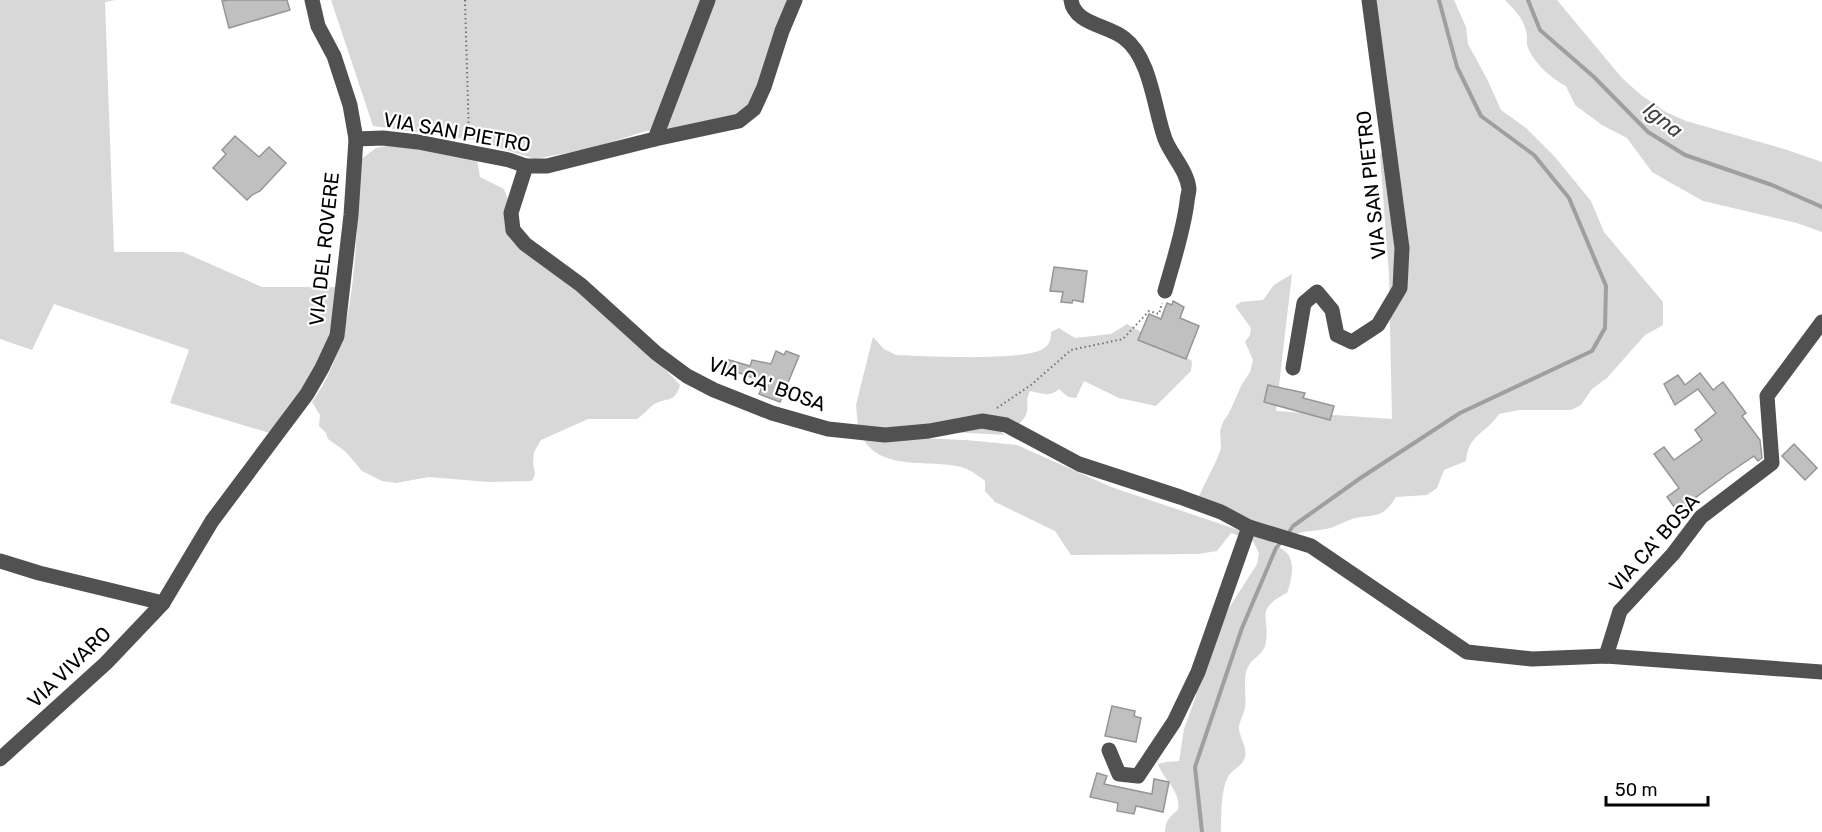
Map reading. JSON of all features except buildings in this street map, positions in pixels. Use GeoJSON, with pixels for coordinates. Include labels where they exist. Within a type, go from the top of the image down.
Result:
{"type":"FeatureCollection","features":[{"type":"Feature","properties":{"kind":"street","name":"VIA DEL ROVERE"},"geometry":{"type":"LineString","coordinates":[[163,603],[212,521],[307,394],[337,336],[351,215],[356,139],[350,105],[334,56],[318,26],[312,0]]}},
{"type":"Feature","properties":{"kind":"street"},"geometry":{"type":"LineString","coordinates":[[656,139],[708,0]]}},
{"type":"Feature","properties":{"kind":"street","name":"VIA SAN PIETRO"},"geometry":{"type":"LineString","coordinates":[[356,139],[383,138],[469,152],[526,166],[547,166],[739,121],[754,109],[795,0]]}},
{"type":"Feature","properties":{"kind":"street"},"geometry":{"type":"LineString","coordinates":[[1071,0],[1072,7],[1081,17],[1126,39],[1137,53],[1148,74],[1165,140],[1189,188],[1184,225],[1165,291]]}},
{"type":"Feature","properties":{"kind":"street","name":"VIA SAN PIETRO"},"geometry":{"type":"LineString","coordinates":[[1293,368],[1304,303],[1317,292],[1332,310],[1337,335],[1352,342],[1378,325],[1400,288],[1402,248],[1369,0]]}},
{"type":"Feature","properties":{"kind":"street","name":"VIA CA' BOSA"},"geometry":{"type":"LineString","coordinates":[[526,166],[511,213],[513,230],[525,244],[581,285],[656,353],[687,376],[714,390],[772,413],[828,429],[885,435],[929,431],[982,421],[1006,425],[1079,464],[1190,500],[1221,512],[1249,527],[1311,546],[1467,652],[1532,659],[1606,656],[1822,672]]}},
{"type":"Feature","properties":{"kind":"street","name":"VIA CA' BOSA"},"geometry":{"type":"LineString","coordinates":[[1606,656],[1620,611],[1673,554],[1701,517],[1772,463],[1767,396],[1822,322]]}},
{"type":"Feature","properties":{"kind":"street"},"geometry":{"type":"LineString","coordinates":[[1109,750],[1119,774],[1138,776],[1174,722],[1198,672],[1249,527]]}},
{"type":"Feature","properties":{"kind":"street"},"geometry":{"type":"LineString","coordinates":[[0,561],[39,573],[163,603]]}},
{"type":"Feature","properties":{"kind":"street","name":"VIA VIVARO"},"geometry":{"type":"LineString","coordinates":[[0,759],[106,663],[163,603]]}},
{"type":"Feature","properties":{"kind":"path"},"geometry":{"type":"LineString","coordinates":[[465,0],[469,152]]}},
{"type":"Feature","properties":{"kind":"path"},"geometry":{"type":"LineString","coordinates":[[982,421],[1031,385],[1071,350],[1123,339],[1149,311],[1160,314],[1165,291]]}},
{"type":"Feature","properties":{"kind":"shaded area"},"geometry":{"type":"Polygon","coordinates":[[[0,0],[115,0],[105,2],[114,252],[183,252],[262,287],[340,287],[327,349],[273,434],[170,403],[189,350],[187,349],[54,304],[32,350],[0,339],[0,0]]]}},
{"type":"Feature","properties":{"kind":"shaded area"},"geometry":{"type":"Polygon","coordinates":[[[331,0],[791,0],[757,97],[746,109],[726,120],[669,130],[646,131],[592,148],[535,159],[474,140],[373,126],[331,0]]]}},
{"type":"Feature","properties":{"kind":"shaded area"},"geometry":{"type":"Polygon","coordinates":[[[1373,0],[1454,0],[1466,27],[1468,44],[1501,110],[1526,128],[1555,157],[1591,201],[1604,232],[1663,302],[1663,325],[1645,335],[1607,378],[1592,389],[1581,405],[1571,410],[1519,410],[1499,414],[1474,439],[1466,461],[1444,470],[1437,488],[1427,495],[1396,497],[1386,510],[1377,515],[1352,519],[1328,528],[1302,532],[1289,537],[1197,500],[1221,448],[1220,431],[1223,422],[1250,372],[1253,360],[1245,342],[1250,335],[1251,328],[1235,306],[1241,302],[1263,300],[1274,285],[1292,274],[1276,411],[1392,419],[1389,276],[1380,155],[1391,131],[1373,0]]]}},
{"type":"Feature","properties":{"kind":"shaded area"},"geometry":{"type":"Polygon","coordinates":[[[1505,0],[1557,0],[1622,78],[1641,95],[1666,112],[1686,121],[1822,162],[1822,232],[1797,223],[1703,201],[1652,172],[1627,138],[1602,125],[1575,105],[1566,86],[1554,79],[1538,64],[1527,45],[1527,33],[1523,22],[1505,0]]]}},
{"type":"Feature","properties":{"kind":"shaded area"},"geometry":{"type":"Polygon","coordinates":[[[396,144],[476,154],[480,177],[504,189],[508,200],[506,229],[511,240],[524,252],[565,277],[663,367],[680,385],[675,395],[653,405],[637,419],[588,419],[541,440],[534,452],[535,474],[532,481],[488,482],[429,477],[396,483],[382,481],[362,471],[346,452],[328,439],[319,426],[320,415],[312,402],[328,376],[339,348],[347,317],[355,254],[360,160],[376,148],[396,144]]]}},
{"type":"Feature","properties":{"kind":"shaded area"},"geometry":{"type":"Polygon","coordinates":[[[1127,324],[1192,361],[1191,371],[1156,406],[1119,398],[1084,381],[1076,398],[1068,397],[1059,389],[1049,394],[1030,391],[1024,419],[1001,433],[1006,435],[858,427],[856,405],[873,337],[884,349],[896,355],[997,357],[1034,352],[1044,348],[1050,341],[1051,332],[1059,328],[1075,338],[1111,334],[1127,324]]]}},
{"type":"Feature","properties":{"kind":"shaded area"},"geometry":{"type":"Polygon","coordinates":[[[862,436],[966,440],[1017,445],[1111,487],[1277,543],[1275,544],[1287,553],[1292,568],[1287,593],[1276,599],[1267,610],[1265,646],[1249,664],[1246,672],[1245,708],[1239,726],[1246,753],[1242,763],[1230,774],[1226,782],[1221,832],[1165,832],[1168,819],[1178,810],[1178,803],[1175,791],[1158,764],[1179,761],[1184,729],[1196,696],[1196,686],[1210,660],[1219,628],[1229,608],[1257,564],[1259,553],[1253,541],[1231,533],[1217,551],[1198,554],[1071,555],[1055,531],[995,502],[985,491],[985,481],[970,471],[949,465],[892,460],[880,455],[870,447],[862,436]]]}},
{"type":"Feature","properties":{"kind":"waterway"},"geometry":{"type":"LineString","coordinates":[[1287,535],[1293,526],[1362,477],[1460,413],[1592,351],[1605,328],[1606,286],[1569,198],[1534,155],[1481,116],[1457,67],[1439,0]]}},
{"type":"Feature","properties":{"kind":"waterway","name":"Igna"},"geometry":{"type":"LineString","coordinates":[[1528,0],[1540,30],[1594,77],[1648,132],[1685,155],[1772,185],[1822,207]]}},
{"type":"Feature","properties":{"kind":"waterway"},"geometry":{"type":"LineString","coordinates":[[1202,832],[1195,767],[1242,628],[1276,548],[1282,541]]}}]}
